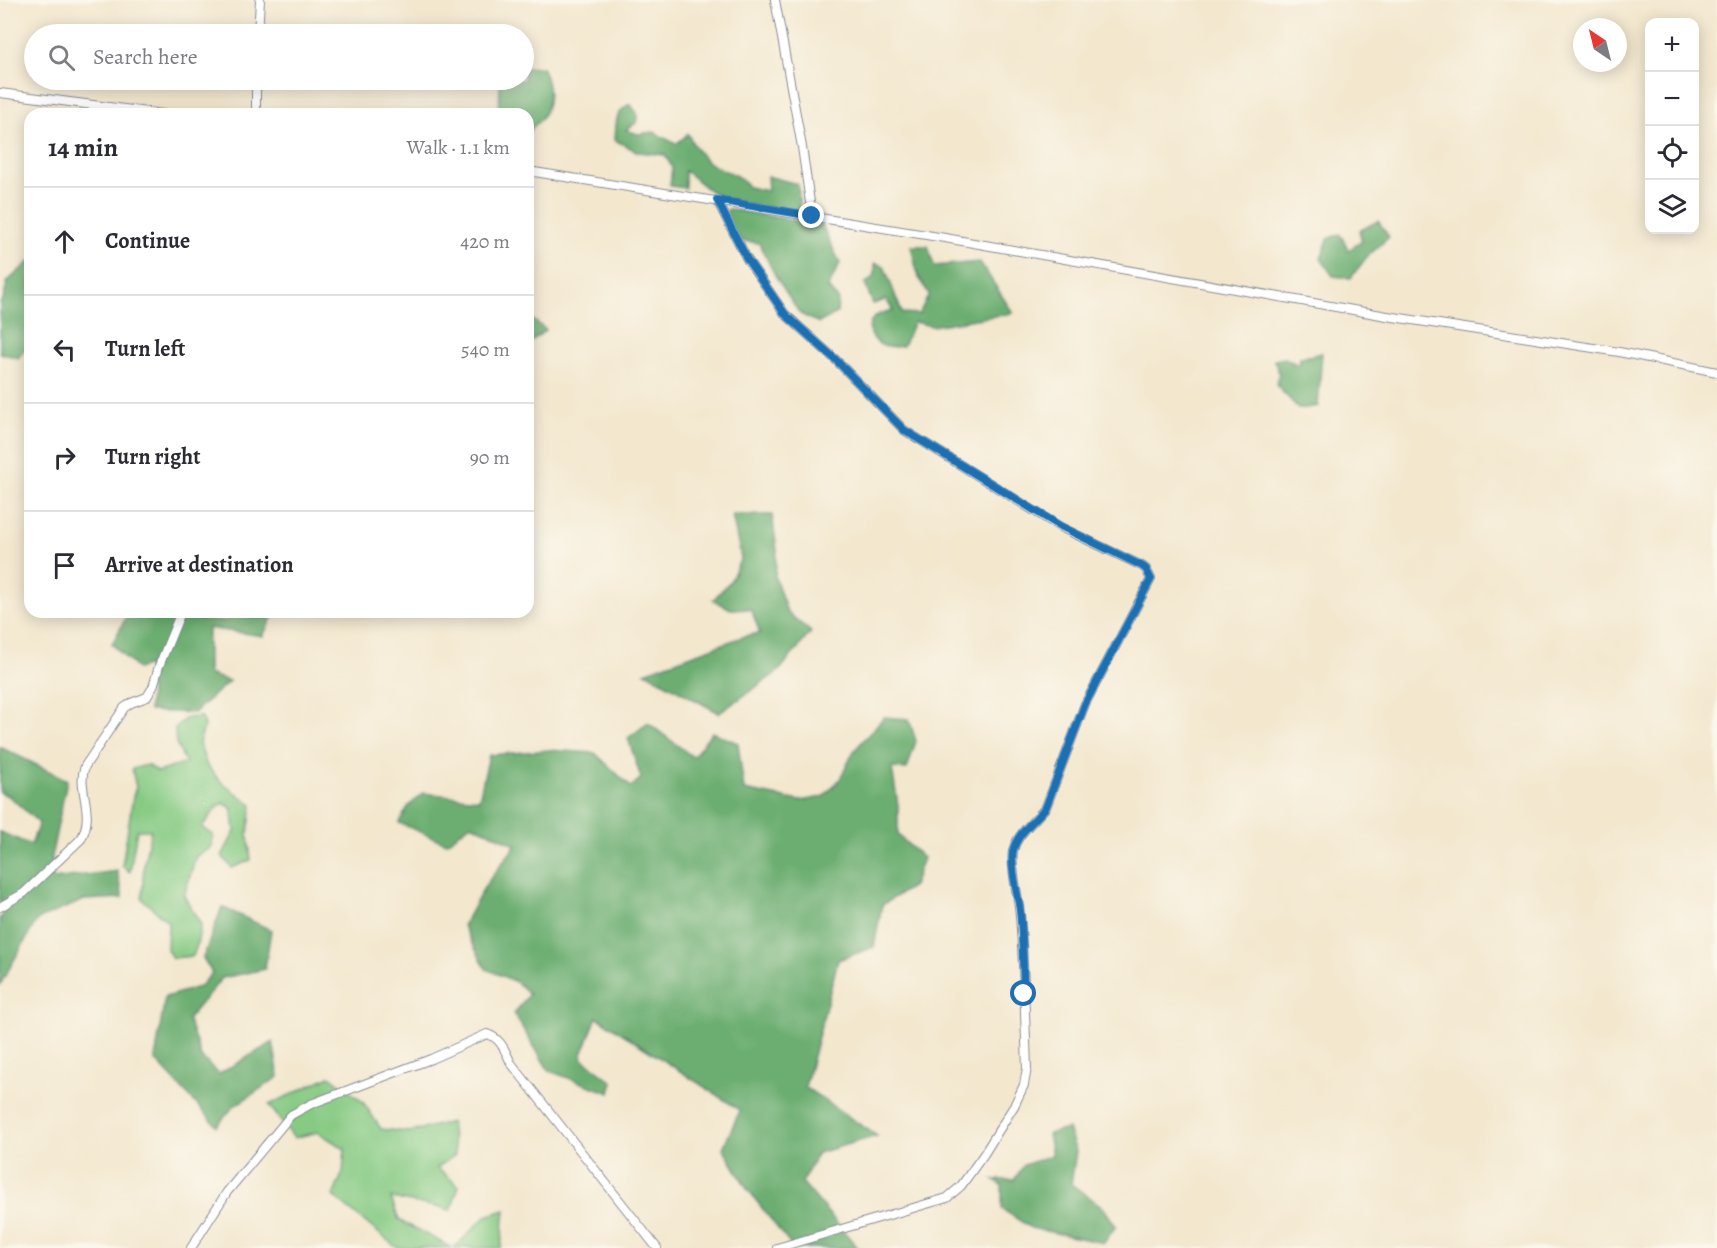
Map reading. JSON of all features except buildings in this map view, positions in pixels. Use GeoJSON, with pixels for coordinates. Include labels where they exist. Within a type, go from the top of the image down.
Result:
{"type":"FeatureCollection","features":[{"type":"Feature","properties":{"kind":"street"},"geometry":{"type":"LineString","coordinates":[[259,24],[260,0]]}},
{"type":"Feature","properties":{"kind":"street"},"geometry":{"type":"LineString","coordinates":[[775,0],[812,216]]}},
{"type":"Feature","properties":{"kind":"street"},"geometry":{"type":"LineString","coordinates":[[256,90],[256,108]]}},
{"type":"Feature","properties":{"kind":"street"},"geometry":{"type":"LineString","coordinates":[[0,93],[116,108]]}},
{"type":"Feature","properties":{"kind":"street"},"geometry":{"type":"LineString","coordinates":[[534,172],[717,200],[1128,269],[1387,316],[1608,350],[1717,372]]}},
{"type":"Feature","properties":{"kind":"street"},"geometry":{"type":"LineString","coordinates":[[717,200],[747,259],[785,314],[835,359],[904,430],[1060,526],[1142,566],[1151,579],[1085,704],[1046,807],[1024,830],[1013,853],[1020,914],[1027,1068],[1024,1085],[1014,1106],[961,1186],[947,1198],[777,1248]]}},
{"type":"Feature","properties":{"kind":"street"},"geometry":{"type":"LineString","coordinates":[[0,907],[24,893],[81,839],[87,820],[82,774],[85,766],[124,708],[147,697],[153,687],[179,618]]}},
{"type":"Feature","properties":{"kind":"street"},"geometry":{"type":"LineString","coordinates":[[191,1248],[227,1192],[291,1115],[311,1104],[432,1059],[487,1034],[494,1036],[501,1044],[511,1062],[657,1248]]}},
{"type":"Feature","properties":{"kind":"green space"},"geometry":{"type":"Polygon","coordinates":[[[534,67],[542,67],[548,84],[549,96],[543,117],[534,126],[534,108],[499,108],[500,90],[534,90],[534,67]]]}},
{"type":"Feature","properties":{"kind":"green space"},"geometry":{"type":"Polygon","coordinates":[[[630,104],[637,113],[637,122],[626,130],[638,134],[654,132],[676,144],[688,134],[696,149],[708,162],[740,178],[748,187],[768,191],[767,176],[798,184],[800,210],[745,205],[725,199],[711,192],[685,171],[685,188],[670,186],[672,167],[665,155],[638,152],[615,140],[618,115],[630,104]]]}},
{"type":"Feature","properties":{"kind":"green space"},"geometry":{"type":"Polygon","coordinates":[[[728,209],[822,225],[840,263],[828,288],[838,299],[837,313],[819,323],[800,314],[776,277],[759,243],[740,241],[724,222],[728,209]]]}},
{"type":"Feature","properties":{"kind":"green space"},"geometry":{"type":"Polygon","coordinates":[[[1378,221],[1389,237],[1366,258],[1351,278],[1333,276],[1321,259],[1328,239],[1340,234],[1349,250],[1362,241],[1359,231],[1378,221]]]}},
{"type":"Feature","properties":{"kind":"green space"},"geometry":{"type":"Polygon","coordinates":[[[911,246],[928,246],[934,266],[980,262],[1013,313],[932,326],[914,322],[903,346],[890,347],[880,344],[871,333],[870,324],[876,316],[893,310],[886,300],[873,304],[865,284],[875,275],[875,263],[884,266],[902,313],[919,314],[929,294],[918,276],[911,246]]]}},
{"type":"Feature","properties":{"kind":"green space"},"geometry":{"type":"Polygon","coordinates":[[[24,266],[24,351],[18,358],[0,353],[0,303],[4,297],[7,282],[24,266]]]}},
{"type":"Feature","properties":{"kind":"green space"},"geometry":{"type":"Polygon","coordinates":[[[534,321],[546,330],[534,339],[534,321]]]}},
{"type":"Feature","properties":{"kind":"green space"},"geometry":{"type":"Polygon","coordinates":[[[1322,353],[1318,406],[1299,409],[1276,385],[1279,373],[1274,360],[1285,358],[1298,365],[1300,358],[1322,353]]]}},
{"type":"Feature","properties":{"kind":"green space"},"geometry":{"type":"Polygon","coordinates":[[[732,515],[772,515],[777,550],[775,577],[787,612],[811,632],[779,671],[719,713],[645,672],[745,636],[760,633],[751,609],[731,609],[713,600],[731,580],[741,558],[732,515]]]}},
{"type":"Feature","properties":{"kind":"green space"},"geometry":{"type":"Polygon","coordinates":[[[126,618],[201,618],[201,620],[226,621],[227,618],[272,618],[263,636],[208,628],[208,674],[229,681],[194,713],[149,711],[151,665],[137,669],[112,644],[126,618]]]}},
{"type":"Feature","properties":{"kind":"green space"},"geometry":{"type":"Polygon","coordinates":[[[202,717],[204,727],[199,743],[207,766],[220,781],[252,805],[248,835],[251,860],[232,868],[222,856],[235,831],[232,808],[223,803],[202,827],[213,835],[212,847],[196,856],[184,896],[201,925],[197,945],[193,956],[172,958],[167,949],[168,922],[142,899],[144,863],[151,830],[137,830],[130,872],[122,866],[136,787],[132,769],[147,765],[158,772],[186,763],[176,744],[175,728],[186,718],[202,717]]]}},
{"type":"Feature","properties":{"kind":"green space"},"geometry":{"type":"Polygon","coordinates":[[[884,717],[909,719],[916,741],[907,769],[892,768],[898,805],[898,835],[923,858],[913,886],[882,905],[874,947],[838,960],[805,1087],[877,1136],[818,1153],[802,1182],[858,1248],[793,1248],[748,1190],[723,1148],[740,1110],[597,1017],[581,1057],[613,1082],[610,1093],[549,1071],[514,1014],[529,994],[516,982],[486,969],[463,926],[485,886],[516,845],[471,824],[446,843],[399,823],[408,807],[423,793],[479,799],[489,755],[549,750],[595,753],[631,787],[641,778],[628,738],[648,723],[693,757],[712,732],[738,743],[744,790],[800,801],[823,797],[840,779],[854,751],[884,717]]]}},
{"type":"Feature","properties":{"kind":"green space"},"geometry":{"type":"Polygon","coordinates":[[[0,747],[67,780],[52,853],[53,879],[117,871],[123,898],[84,900],[37,920],[0,985],[0,917],[4,915],[0,902],[0,832],[31,845],[39,823],[10,797],[0,792],[0,747]]]}},
{"type":"Feature","properties":{"kind":"green space"},"geometry":{"type":"Polygon","coordinates":[[[222,907],[271,930],[265,969],[222,978],[188,1019],[201,1057],[219,1074],[273,1042],[279,1077],[234,1106],[217,1126],[155,1060],[165,997],[199,987],[212,973],[203,958],[222,907]]]}},
{"type":"Feature","properties":{"kind":"green space"},"geometry":{"type":"Polygon","coordinates":[[[330,1076],[363,1102],[381,1129],[409,1132],[451,1122],[455,1155],[437,1168],[459,1186],[451,1210],[391,1198],[399,1220],[452,1248],[397,1248],[333,1196],[343,1172],[345,1149],[318,1132],[294,1138],[269,1105],[330,1076]]]}},
{"type":"Feature","properties":{"kind":"green space"},"geometry":{"type":"Polygon","coordinates":[[[1068,1129],[1076,1151],[1071,1184],[1103,1207],[1116,1226],[1104,1243],[1031,1228],[1002,1209],[1002,1185],[994,1180],[1014,1180],[1024,1165],[1052,1155],[1048,1134],[1068,1129]]]}},
{"type":"Feature","properties":{"kind":"green space"},"geometry":{"type":"Polygon","coordinates":[[[505,1210],[501,1248],[454,1248],[486,1216],[505,1210]]]}},
{"type":"Feature","properties":{"kind":"route"},"geometry":{"type":"LineString","coordinates":[[812,216],[717,200],[747,259],[785,314],[835,359],[904,430],[1060,526],[1142,566],[1151,579],[1085,704],[1046,807],[1024,830],[1013,853],[1020,914],[1024,994]]}}]}
